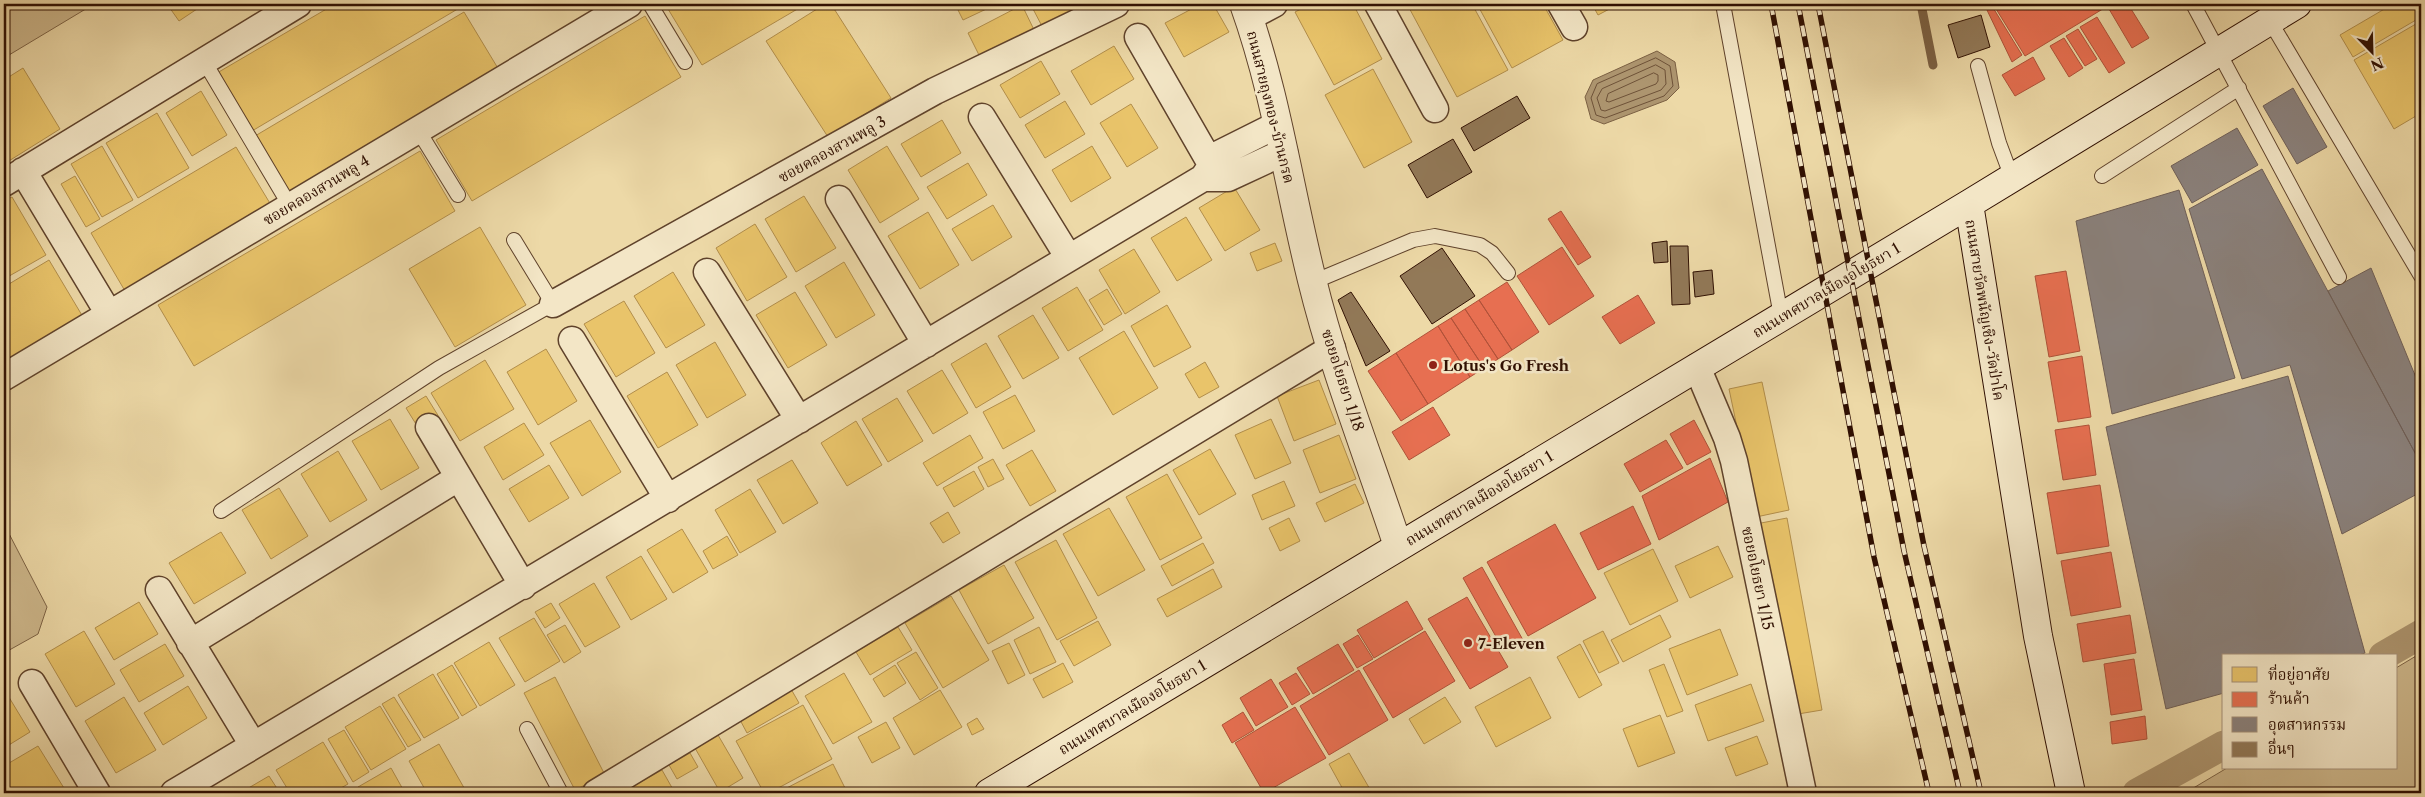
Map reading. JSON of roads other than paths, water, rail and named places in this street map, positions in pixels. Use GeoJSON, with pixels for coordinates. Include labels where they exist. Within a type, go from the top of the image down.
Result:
{"type":"FeatureCollection","features":[{"type":"Feature","properties":{"kind":"main road","name":"ถนนสายวัดพนัญเชิง-วัดป่าโค"},"geometry":{"type":"LineString","coordinates":[[2068,782],[2023,548],[1969,204],[2297,4]]}},
{"type":"Feature","properties":{"kind":"main road","name":"ถนนสายถุงทอง-บ้านกรด"},"geometry":{"type":"LineString","coordinates":[[1246,11],[1266,72],[1296,211]]}},
{"type":"Feature","properties":{"kind":"main road","name":"ถนนเทศบาลเมืองอโยธยา 1"},"geometry":{"type":"LineString","coordinates":[[989,793],[1969,204]]}},
{"type":"Feature","properties":{"kind":"main road","name":"ซอยอโยธยา 1/18"},"geometry":{"type":"LineString","coordinates":[[1296,211],[1312,282],[1332,348],[1398,546]]}},
{"type":"Feature","properties":{"kind":"street"},"geometry":{"type":"LineString","coordinates":[[109,314],[13,177],[298,4]]}},
{"type":"Feature","properties":{"kind":"street","name":"ซอยคลองสวนพลู 4"},"geometry":{"type":"LineString","coordinates":[[4,377],[629,4]]}},
{"type":"Feature","properties":{"kind":"street","name":"ซอยคลองสวนพลู 3"},"geometry":{"type":"LineString","coordinates":[[552,304],[935,91],[1116,4]]}},
{"type":"Feature","properties":{"kind":"street"},"geometry":{"type":"LineString","coordinates":[[1246,11],[1274,4]]}},
{"type":"Feature","properties":{"kind":"street"},"geometry":{"type":"LineString","coordinates":[[1378,4],[1435,109]]}},
{"type":"Feature","properties":{"kind":"street"},"geometry":{"type":"LineString","coordinates":[[1562,4],[1574,27]]}},
{"type":"Feature","properties":{"kind":"street"},"geometry":{"type":"LineString","coordinates":[[1138,37],[1217,168]]}},
{"type":"Feature","properties":{"kind":"street"},"geometry":{"type":"LineString","coordinates":[[982,117],[1069,258]]}},
{"type":"Feature","properties":{"kind":"street"},"geometry":{"type":"LineString","coordinates":[[174,793],[1069,258],[1217,168],[1278,125]]}},
{"type":"Feature","properties":{"kind":"street"},"geometry":{"type":"LineString","coordinates":[[1217,168],[1284,152]]}},
{"type":"Feature","properties":{"kind":"street"},"geometry":{"type":"LineString","coordinates":[[838,199],[926,344]]}},
{"type":"Feature","properties":{"kind":"street"},"geometry":{"type":"LineString","coordinates":[[708,272],[799,420]]}},
{"type":"Feature","properties":{"kind":"street"},"geometry":{"type":"LineString","coordinates":[[572,340],[668,499]]}},
{"type":"Feature","properties":{"kind":"street"},"geometry":{"type":"LineString","coordinates":[[596,793],[1332,348]]}},
{"type":"Feature","properties":{"kind":"street","name":"ซอยอโยธยา 1/15"},"geometry":{"type":"LineString","coordinates":[[1697,367],[1727,438],[1734,462],[1803,793]]}},
{"type":"Feature","properties":{"kind":"street"},"geometry":{"type":"LineString","coordinates":[[429,427],[523,586]]}},
{"type":"Feature","properties":{"kind":"street"},"geometry":{"type":"LineString","coordinates":[[190,643],[458,478]]}},
{"type":"Feature","properties":{"kind":"street"},"geometry":{"type":"LineString","coordinates":[[158,590],[253,745]]}},
{"type":"Feature","properties":{"kind":"street"},"geometry":{"type":"LineString","coordinates":[[32,684],[97,793]]}},
{"type":"Feature","properties":{"kind":"lane"},"geometry":{"type":"LineString","coordinates":[[650,4],[685,62]]}},
{"type":"Feature","properties":{"kind":"lane"},"geometry":{"type":"LineString","coordinates":[[1723,4],[1781,316]]}},
{"type":"Feature","properties":{"kind":"lane"},"geometry":{"type":"LineString","coordinates":[[2193,4],[2339,277]]}},
{"type":"Feature","properties":{"kind":"lane"},"geometry":{"type":"LineString","coordinates":[[2270,20],[2421,276]]}},
{"type":"Feature","properties":{"kind":"lane"},"geometry":{"type":"LineString","coordinates":[[204,61],[290,206]]}},
{"type":"Feature","properties":{"kind":"lane"},"geometry":{"type":"LineString","coordinates":[[1978,66],[1999,143],[2012,178]]}},
{"type":"Feature","properties":{"kind":"lane"},"geometry":{"type":"LineString","coordinates":[[2102,176],[2239,88]]}},
{"type":"Feature","properties":{"kind":"lane"},"geometry":{"type":"LineString","coordinates":[[418,130],[458,195]]}},
{"type":"Feature","properties":{"kind":"lane"},"geometry":{"type":"LineString","coordinates":[[1312,282],[1412,240],[1435,236],[1480,245],[1492,253],[1508,273]]}},
{"type":"Feature","properties":{"kind":"lane"},"geometry":{"type":"LineString","coordinates":[[221,512],[439,368],[552,304],[514,240]]}},
{"type":"Feature","properties":{"kind":"lane"},"geometry":{"type":"LineString","coordinates":[[527,729],[561,793]]}},
{"type":"Feature","properties":{"kind":"water"},"geometry":{"type":"Polygon","coordinates":[[[1657,51],[1675,62],[1679,88],[1667,100],[1604,124],[1591,119],[1585,97],[1593,80],[1657,51]]]}},
{"type":"Feature","properties":{"kind":"waterway"},"geometry":{"type":"LineString","coordinates":[[1921,4],[1933,65]]}},
{"type":"Feature","properties":{"kind":"waterway"},"geometry":{"type":"LineString","coordinates":[[2386,654],[2421,634]]}},
{"type":"Feature","properties":{"kind":"waterway"},"geometry":{"type":"LineString","coordinates":[[2137,793],[2222,746]]}},
{"type":"Feature","properties":{"kind":"railway"},"geometry":{"type":"LineString","coordinates":[[1771,4],[1874,557],[1929,793]]}},
{"type":"Feature","properties":{"kind":"railway"},"geometry":{"type":"LineString","coordinates":[[1798,4],[1904,551],[1960,793]]}},
{"type":"Feature","properties":{"kind":"railway"},"geometry":{"type":"LineString","coordinates":[[1818,4],[1924,546],[1981,793]]}},
{"type":"Feature","properties":{"kind":"place","name":"Lotus's Go Fresh"},"geometry":{"type":"Point","coordinates":[1433,365]}},
{"type":"Feature","properties":{"kind":"place","name":"7-Eleven"},"geometry":{"type":"Point","coordinates":[1468,643]}}]}
